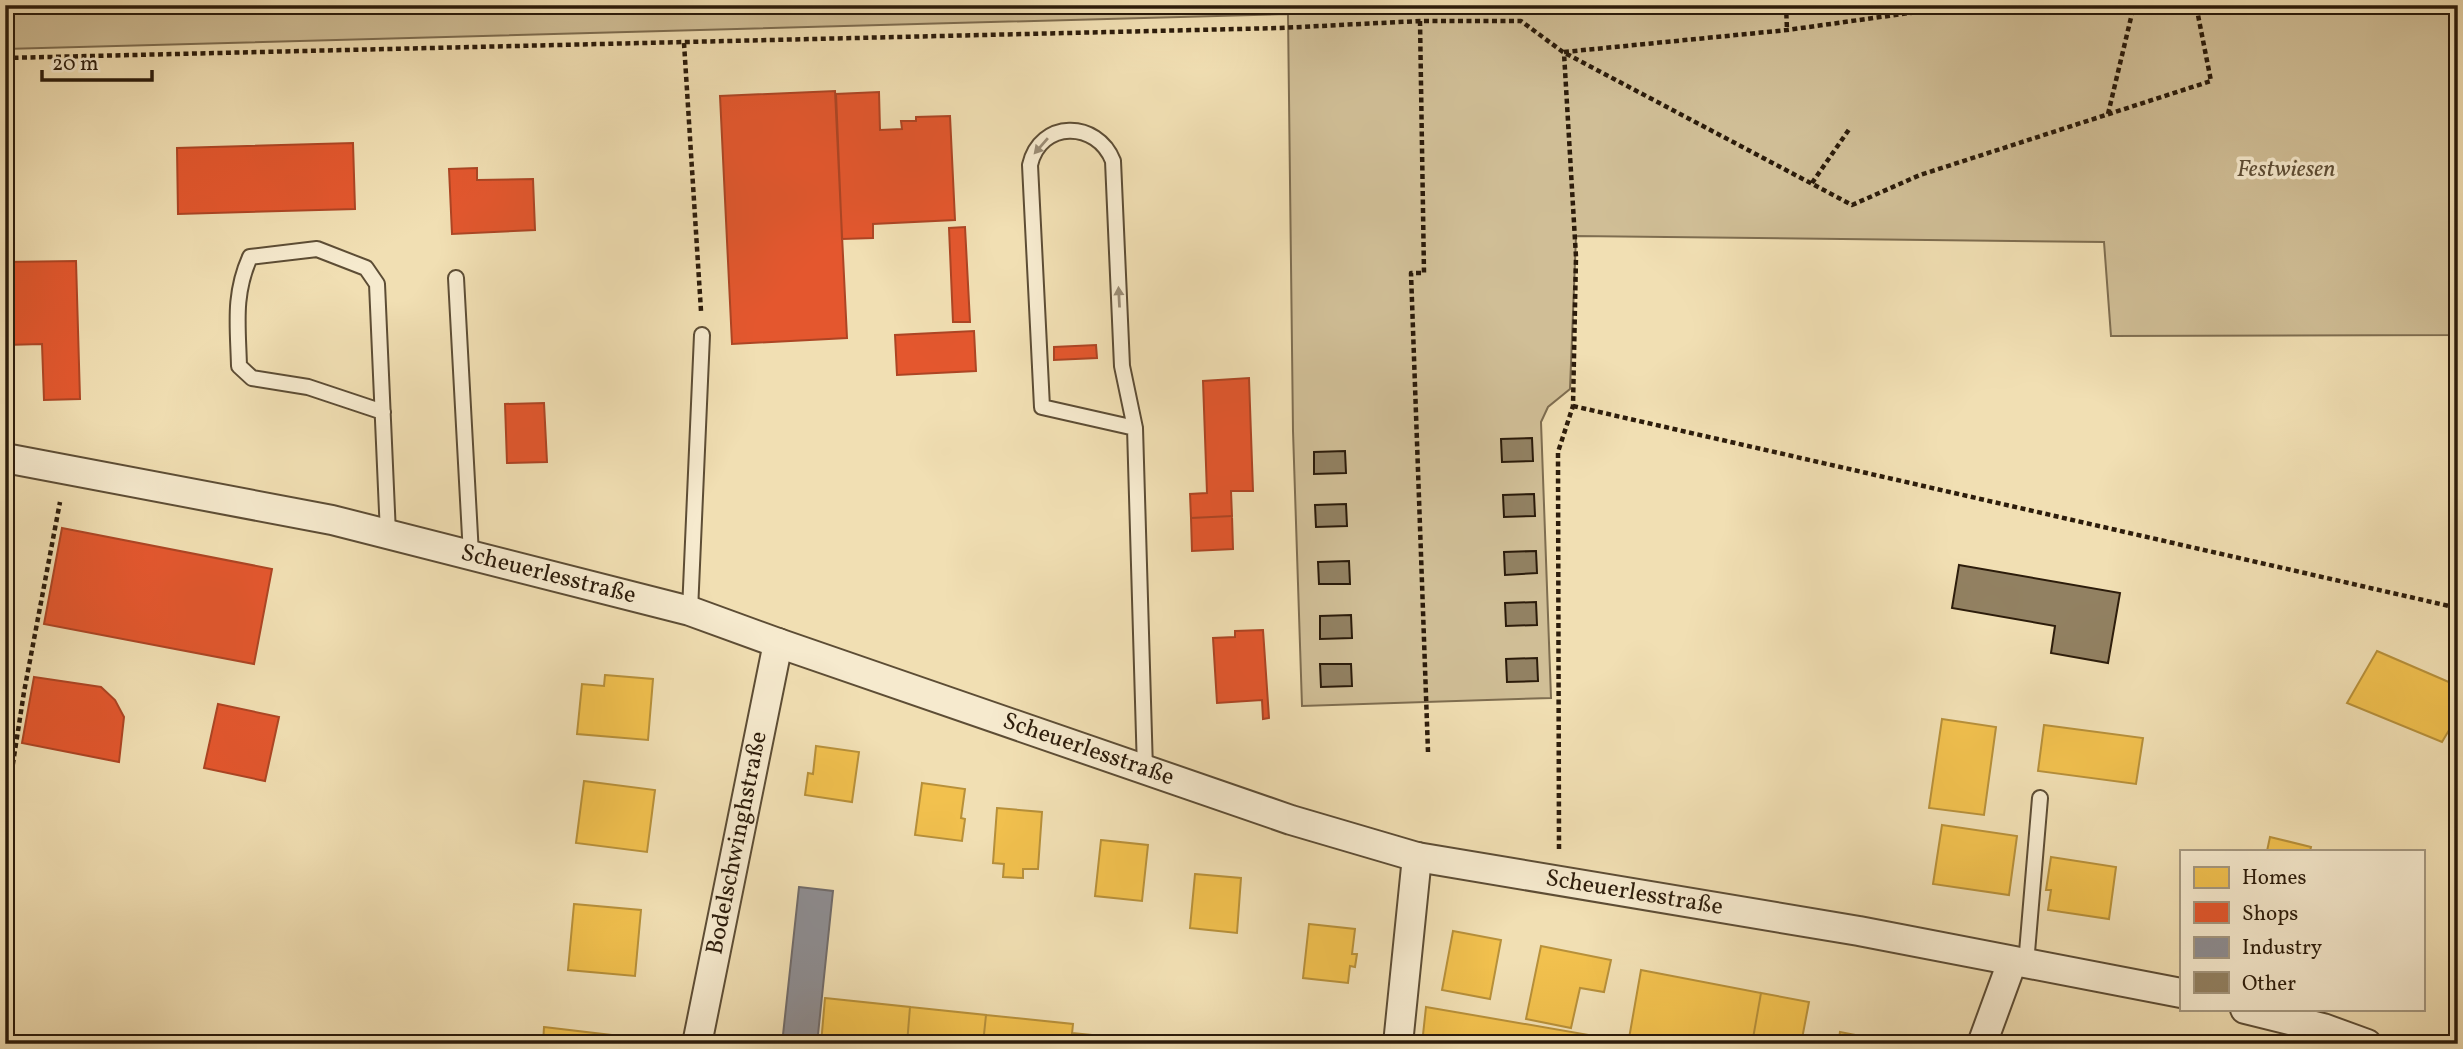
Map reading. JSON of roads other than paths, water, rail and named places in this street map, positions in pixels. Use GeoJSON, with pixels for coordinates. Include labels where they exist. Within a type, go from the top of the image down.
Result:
{"type":"FeatureCollection","features":[{"type":"Feature","properties":{"kind":"street","name":"Scheuerlesstraße"},"geometry":{"type":"LineString","coordinates":[[5,457],[332,520],[690,611],[1291,820],[1417,857],[1859,931],[2180,993]]}},
{"type":"Feature","properties":{"kind":"street","name":"Bodelschwinghstraße"},"geometry":{"type":"LineString","coordinates":[[697,1044],[778,643]]}},
{"type":"Feature","properties":{"kind":"street"},"geometry":{"type":"LineString","coordinates":[[1398,1044],[1417,857]]}},
{"type":"Feature","properties":{"kind":"street"},"geometry":{"type":"LineString","coordinates":[[1982,1044],[2019,963]]}},
{"type":"Feature","properties":{"kind":"street"},"geometry":{"type":"LineString","coordinates":[[2249,1010],[2323,1028],[2367,1044]]}},
{"type":"Feature","properties":{"kind":"lane"},"geometry":{"type":"LineString","coordinates":[[1135,428],[1042,407],[1030,165],[1036,149],[1045,139],[1057,133],[1083,132],[1095,137],[1105,146],[1113,161],[1122,366],[1135,428],[1145,770]]}},
{"type":"Feature","properties":{"kind":"lane"},"geometry":{"type":"LineString","coordinates":[[383,412],[308,387],[252,378],[239,366],[237,309],[240,278],[250,257],[317,249],[366,268],[377,284],[383,412],[388,534]]}},
{"type":"Feature","properties":{"kind":"lane"},"geometry":{"type":"LineString","coordinates":[[456,278],[471,555]]}},
{"type":"Feature","properties":{"kind":"lane"},"geometry":{"type":"LineString","coordinates":[[690,611],[702,335]]}},
{"type":"Feature","properties":{"kind":"lane"},"geometry":{"type":"LineString","coordinates":[[2019,963],[2040,798]]}},
{"type":"Feature","properties":{"kind":"park label","name":"Festwiesen"},"geometry":{"type":"Point","coordinates":[2286,170]}}]}
